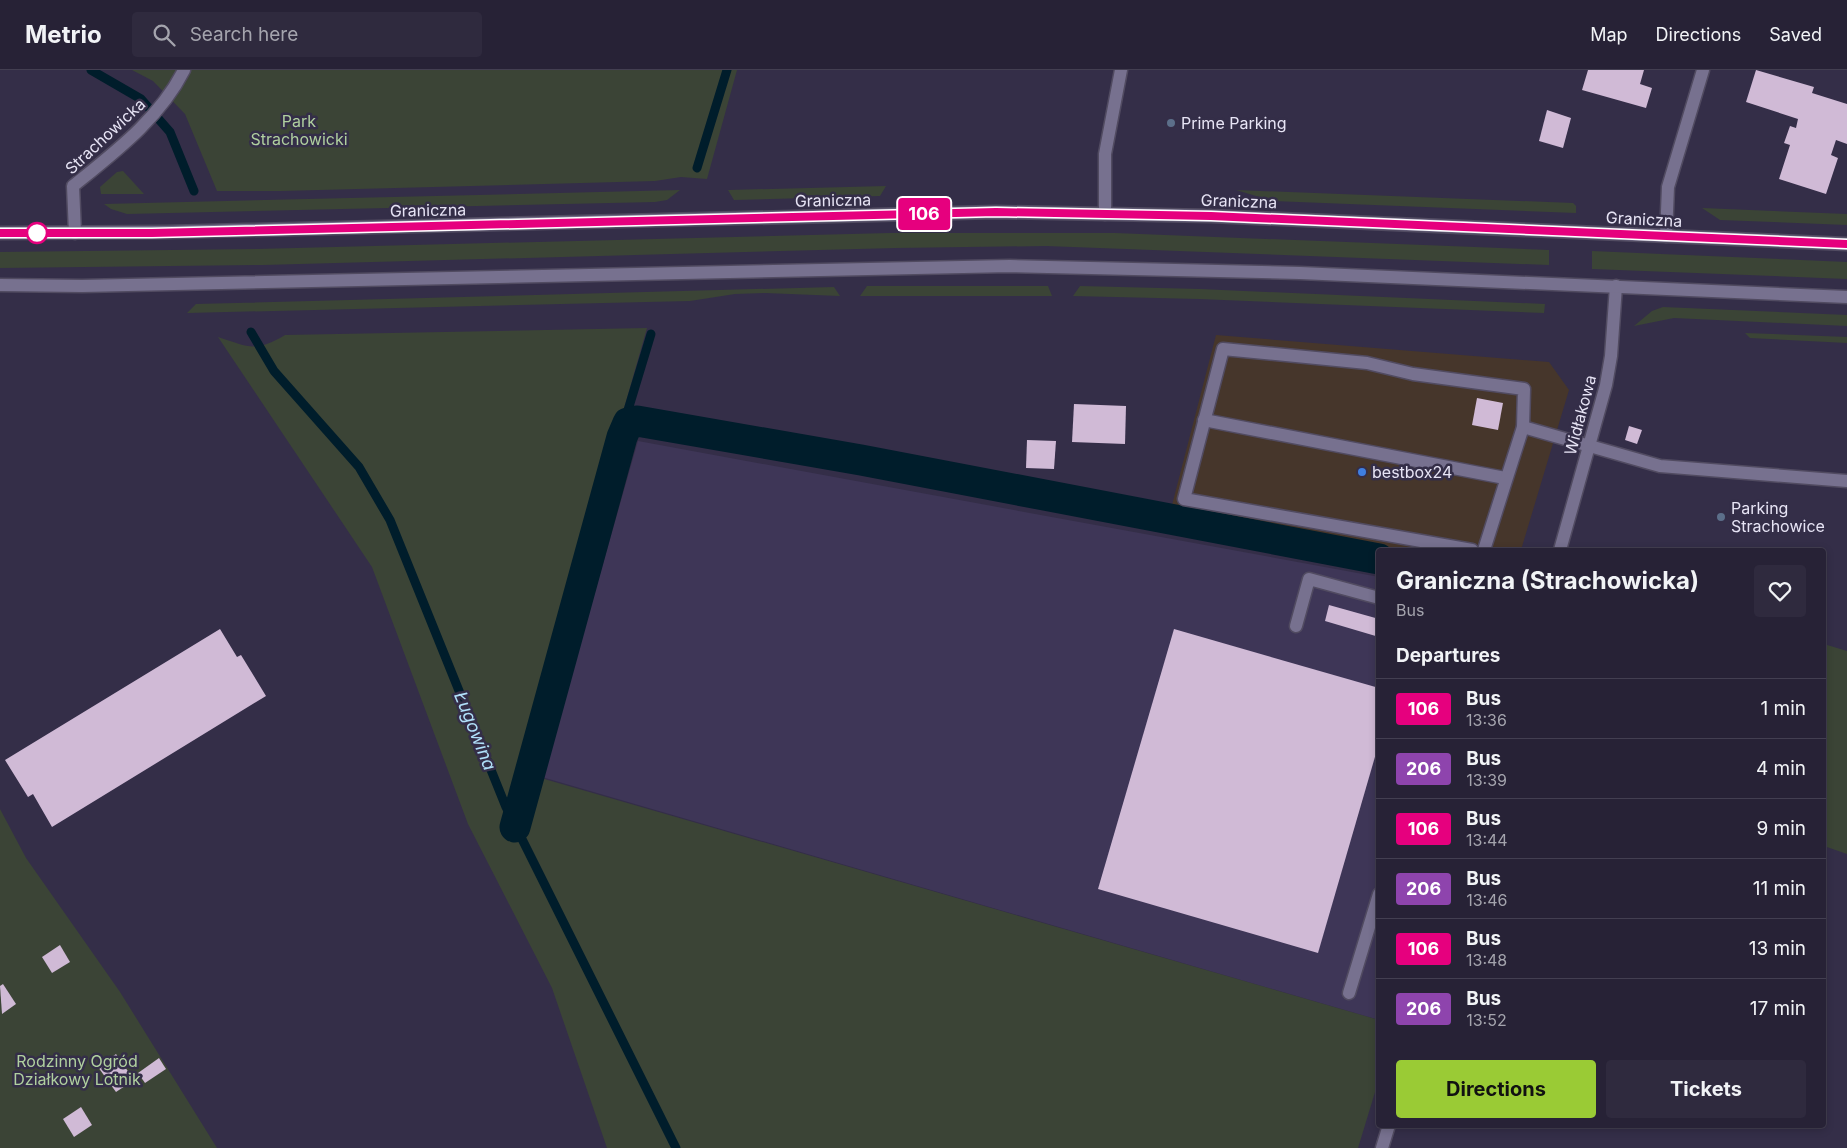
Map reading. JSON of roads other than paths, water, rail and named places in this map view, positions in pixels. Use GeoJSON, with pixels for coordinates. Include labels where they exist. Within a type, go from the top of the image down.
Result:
{"type":"FeatureCollection","features":[{"type":"Feature","properties":{"kind":"main road","name":"Strachowicka"},"geometry":{"type":"LineString","coordinates":[[74,233],[73,186],[121,146],[168,99],[184,70]]}},
{"type":"Feature","properties":{"kind":"main road"},"geometry":{"type":"LineString","coordinates":[[1105,214],[1105,154],[1121,70]]}},
{"type":"Feature","properties":{"kind":"main road"},"geometry":{"type":"LineString","coordinates":[[1666,236],[1668,187],[1702,70]]}},
{"type":"Feature","properties":{"kind":"main road","name":"Graniczna"},"geometry":{"type":"LineString","coordinates":[[0,233],[74,233],[996,212],[1221,216],[1847,244]]}},
{"type":"Feature","properties":{"kind":"main road"},"geometry":{"type":"LineString","coordinates":[[0,285],[82,286],[1010,266],[1156,268],[1616,286],[1847,298]]}},
{"type":"Feature","properties":{"kind":"main road","name":"Widłakowa"},"geometry":{"type":"LineString","coordinates":[[1561,548],[1600,409],[1610,360],[1616,286]]}},
{"type":"Feature","properties":{"kind":"main road"},"geometry":{"type":"LineString","coordinates":[[1461,548],[1184,499],[1223,348],[1367,363],[1413,374],[1524,389],[1523,427],[1505,478],[1485,548]]}},
{"type":"Feature","properties":{"kind":"main road"},"geometry":{"type":"LineString","coordinates":[[1204,420],[1505,478]]}},
{"type":"Feature","properties":{"kind":"main road"},"geometry":{"type":"LineString","coordinates":[[1523,427],[1660,466],[1847,481]]}},
{"type":"Feature","properties":{"kind":"main road"},"geometry":{"type":"LineString","coordinates":[[1296,626],[1309,579],[1376,597]]}},
{"type":"Feature","properties":{"kind":"main road"},"geometry":{"type":"LineString","coordinates":[[1349,993],[1376,904]]}},
{"type":"Feature","properties":{"kind":"main road"},"geometry":{"type":"LineString","coordinates":[[1382,1148],[1388,1128]]}},
{"type":"Feature","properties":{"kind":"waterway","name":"Ługowina"},"geometry":{"type":"LineString","coordinates":[[91,70],[141,99],[170,132],[194,191]]}},
{"type":"Feature","properties":{"kind":"waterway"},"geometry":{"type":"LineString","coordinates":[[697,168],[727,70]]}},
{"type":"Feature","properties":{"kind":"waterway","name":"Ługowina"},"geometry":{"type":"LineString","coordinates":[[251,332],[274,371],[359,467],[390,520],[506,807],[676,1148]]}},
{"type":"Feature","properties":{"kind":"waterway"},"geometry":{"type":"LineString","coordinates":[[628,423],[628,410],[651,334]]}},
{"type":"Feature","properties":{"kind":"waterway"},"geometry":{"type":"LineString","coordinates":[[515,827],[622,437],[628,423],[637,421],[861,460],[1376,558]]}},
{"type":"Feature","properties":{"kind":"place","name":"Prime Parking"},"geometry":{"type":"Point","coordinates":[1171,123]}},
{"type":"Feature","properties":{"kind":"place","name":"bestbox24"},"geometry":{"type":"Point","coordinates":[1362,472]}},
{"type":"Feature","properties":{"kind":"place","name":"Parking Strachowice"},"geometry":{"type":"Point","coordinates":[1721,517]}},
{"type":"Feature","properties":{"kind":"park label","name":"Park Strachowicki"},"geometry":{"type":"Point","coordinates":[299,130]}},
{"type":"Feature","properties":{"kind":"park label","name":"Rodzinny Ogród Działkowy Lotnik"},"geometry":{"type":"Point","coordinates":[77,1070]}}]}
